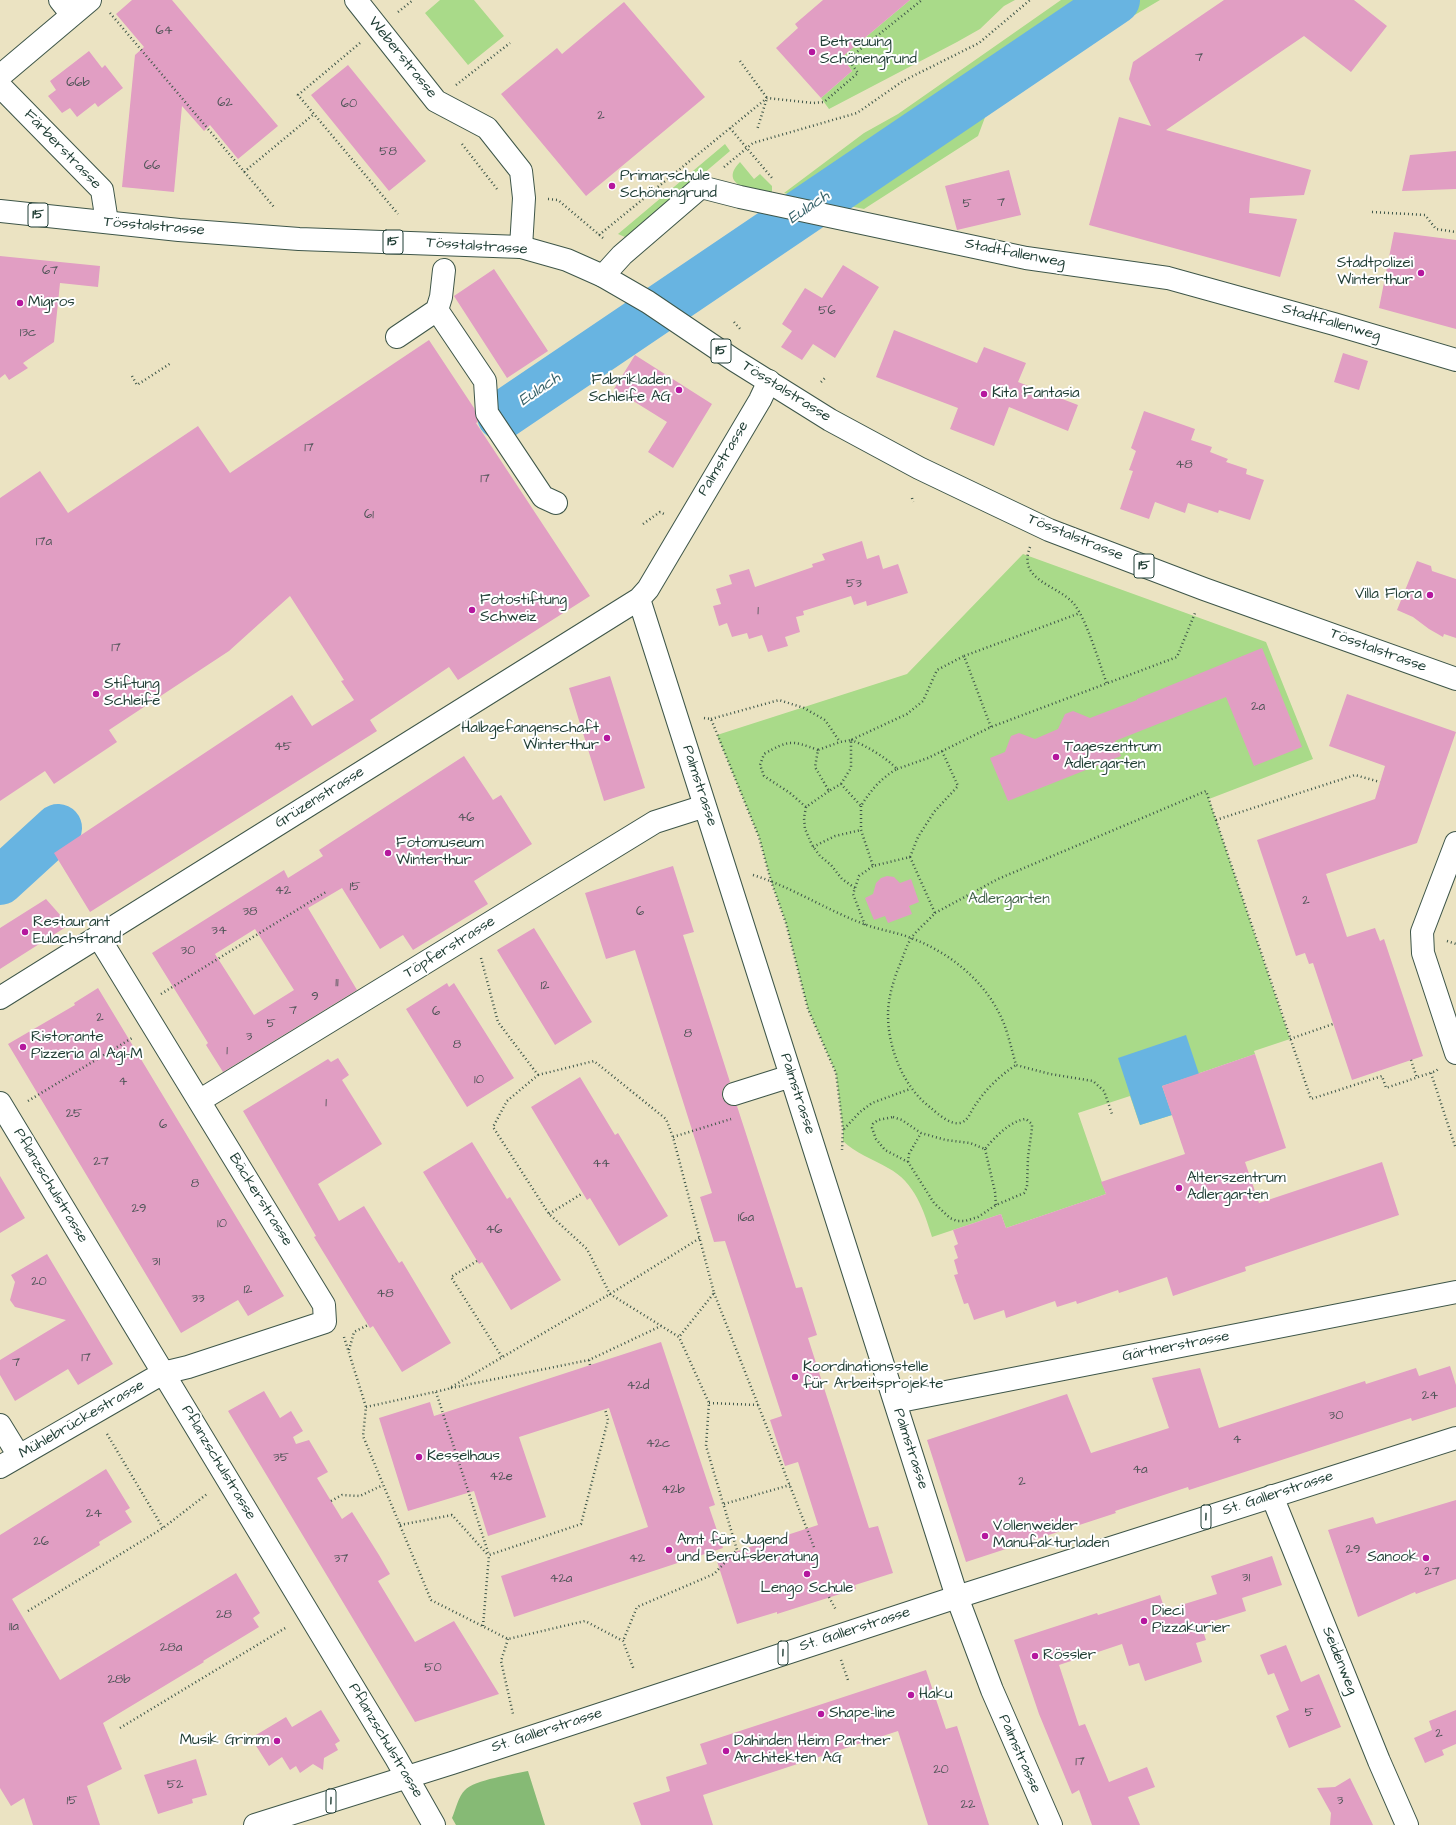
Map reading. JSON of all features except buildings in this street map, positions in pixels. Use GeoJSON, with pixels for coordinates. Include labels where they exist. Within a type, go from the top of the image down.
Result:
{"type":"FeatureCollection","features":[{"type":"Feature","properties":{"kind":"street"},"geometry":{"type":"LineString","coordinates":[[0,76],[66,8],[90,0]]}},
{"type":"Feature","properties":{"kind":"street","name":"Weberstrasse"},"geometry":{"type":"LineString","coordinates":[[356,0],[436,101],[486,128],[521,171],[524,198],[521,247]]}},
{"type":"Feature","properties":{"kind":"street","name":"Färberstrasse"},"geometry":{"type":"LineString","coordinates":[[0,86],[102,190],[107,222]]}},
{"type":"Feature","properties":{"kind":"street"},"geometry":{"type":"LineString","coordinates":[[603,276],[622,255],[701,187]]}},
{"type":"Feature","properties":{"kind":"street","name":"Stadtfallenweg"},"geometry":{"type":"LineString","coordinates":[[701,187],[1026,258],[1168,278],[1334,324],[1456,360]]}},
{"type":"Feature","properties":{"kind":"street","name":"Tösstalstrasse"},"geometry":{"type":"LineString","coordinates":[[0,211],[178,230],[299,239],[521,247],[567,260],[603,276],[648,302],[673,320],[830,420],[919,468],[1049,530],[1204,589],[1456,679]]}},
{"type":"Feature","properties":{"kind":"street"},"geometry":{"type":"LineString","coordinates":[[397,337],[437,310],[442,297],[444,270]]}},
{"type":"Feature","properties":{"kind":"street"},"geometry":{"type":"LineString","coordinates":[[437,310],[485,381],[487,413],[543,497],[556,503]]}},
{"type":"Feature","properties":{"kind":"street","name":"Palmstrasse"},"geometry":{"type":"LineString","coordinates":[[769,381],[749,419],[648,588],[639,599],[957,1597],[992,1690],[1050,1825]]}},
{"type":"Feature","properties":{"kind":"street","name":"Grüzenstrasse"},"geometry":{"type":"LineString","coordinates":[[0,998],[639,599]]}},
{"type":"Feature","properties":{"kind":"street","name":"Töpferstrasse"},"geometry":{"type":"LineString","coordinates":[[199,1101],[655,822],[705,806]]}},
{"type":"Feature","properties":{"kind":"street"},"geometry":{"type":"LineString","coordinates":[[1455,1051],[1423,953],[1422,932],[1456,843]]}},
{"type":"Feature","properties":{"kind":"street","name":"Bäckerstrasse"},"geometry":{"type":"LineString","coordinates":[[98,936],[324,1305],[325,1322]]}},
{"type":"Feature","properties":{"kind":"street"},"geometry":{"type":"LineString","coordinates":[[734,1094],[791,1076]]}},
{"type":"Feature","properties":{"kind":"street","name":"Pflanzschulstrasse"},"geometry":{"type":"LineString","coordinates":[[0,1103],[164,1373],[434,1825]]}},
{"type":"Feature","properties":{"kind":"street","name":"Gärtnerstrasse"},"geometry":{"type":"LineString","coordinates":[[895,1402],[1456,1292]]}},
{"type":"Feature","properties":{"kind":"street"},"geometry":{"type":"LineString","coordinates":[[164,1373],[188,1367],[325,1322]]}},
{"type":"Feature","properties":{"kind":"street","name":"Mühlebrückestrasse"},"geometry":{"type":"LineString","coordinates":[[0,1467],[164,1373]]}},
{"type":"Feature","properties":{"kind":"street"},"geometry":{"type":"LineString","coordinates":[[0,1425],[19,1456]]}},
{"type":"Feature","properties":{"kind":"street","name":"St. Gallerstrasse"},"geometry":{"type":"LineString","coordinates":[[255,1825],[957,1597],[1456,1438]]}},
{"type":"Feature","properties":{"kind":"street","name":"Seidenweg"},"geometry":{"type":"LineString","coordinates":[[1272,1496],[1376,1754],[1407,1825]]}},
{"type":"Feature","properties":{"kind":"path"},"geometry":{"type":"LineString","coordinates":[[398,214],[298,95],[413,0]]}},
{"type":"Feature","properties":{"kind":"path"},"geometry":{"type":"LineString","coordinates":[[598,235],[767,98],[814,103],[824,102],[858,73],[848,59],[922,0]]}},
{"type":"Feature","properties":{"kind":"path"},"geometry":{"type":"LineString","coordinates":[[701,187],[753,143],[857,113],[903,81],[979,43],[1030,0]]}},
{"type":"Feature","properties":{"kind":"path"},"geometry":{"type":"LineString","coordinates":[[109,11],[274,206]]}},
{"type":"Feature","properties":{"kind":"path"},"geometry":{"type":"LineString","coordinates":[[740,61],[767,98]]}},
{"type":"Feature","properties":{"kind":"path"},"geometry":{"type":"LineString","coordinates":[[757,130],[767,98]]}},
{"type":"Feature","properties":{"kind":"path"},"geometry":{"type":"LineString","coordinates":[[244,172],[314,114]]}},
{"type":"Feature","properties":{"kind":"path"},"geometry":{"type":"LineString","coordinates":[[730,128],[776,183],[781,205]]}},
{"type":"Feature","properties":{"kind":"path"},"geometry":{"type":"LineString","coordinates":[[524,198],[558,200],[622,255]]}},
{"type":"Feature","properties":{"kind":"path"},"geometry":{"type":"LineString","coordinates":[[1372,212],[1425,215],[1436,229],[1456,232]]}},
{"type":"Feature","properties":{"kind":"path"},"geometry":{"type":"LineString","coordinates":[[734,322],[741,330]]}},
{"type":"Feature","properties":{"kind":"path"},"geometry":{"type":"LineString","coordinates":[[132,376],[137,385],[171,364]]}},
{"type":"Feature","properties":{"kind":"path"},"geometry":{"type":"LineString","coordinates":[[821,382],[825,378]]}},
{"type":"Feature","properties":{"kind":"path"},"geometry":{"type":"LineString","coordinates":[[912,498],[913,502]]}},
{"type":"Feature","properties":{"kind":"path"},"geometry":{"type":"LineString","coordinates":[[643,524],[660,512],[668,516]]}},
{"type":"Feature","properties":{"kind":"path"},"geometry":{"type":"LineString","coordinates":[[1030,546],[1026,555],[1027,565],[1032,574],[1039,580],[1065,595],[1080,613],[1107,684]]}},
{"type":"Feature","properties":{"kind":"path"},"geometry":{"type":"LineString","coordinates":[[873,866],[861,830],[861,806],[869,793],[884,776],[897,769],[942,751],[991,727],[1177,657],[1196,611]]}},
{"type":"Feature","properties":{"kind":"path"},"geometry":{"type":"LineString","coordinates":[[806,807],[790,793],[764,776],[760,765],[764,754],[779,746],[795,742],[818,750],[840,742],[851,740],[906,714],[923,701],[937,670],[964,656],[1080,613]]}},
{"type":"Feature","properties":{"kind":"path"},"geometry":{"type":"LineString","coordinates":[[964,656],[991,727]]}},
{"type":"Feature","properties":{"kind":"path"},"geometry":{"type":"LineString","coordinates":[[699,717],[711,719],[779,700],[804,708],[825,720],[840,742]]}},
{"type":"Feature","properties":{"kind":"path"},"geometry":{"type":"LineString","coordinates":[[711,719],[759,837],[771,881],[786,923],[808,1009],[836,1073],[843,1129],[841,1155]]}},
{"type":"Feature","properties":{"kind":"path"},"geometry":{"type":"LineString","coordinates":[[851,740],[862,744],[890,762],[897,769]]}},
{"type":"Feature","properties":{"kind":"path"},"geometry":{"type":"LineString","coordinates":[[851,740],[850,768],[841,784],[806,807],[804,818],[805,829],[813,847],[820,856],[831,865],[842,879],[855,888]]}},
{"type":"Feature","properties":{"kind":"path"},"geometry":{"type":"LineString","coordinates":[[818,750],[815,767],[829,791]]}},
{"type":"Feature","properties":{"kind":"path"},"geometry":{"type":"LineString","coordinates":[[935,913],[910,857],[918,837],[934,812],[958,786],[942,751]]}},
{"type":"Feature","properties":{"kind":"path"},"geometry":{"type":"LineString","coordinates":[[1216,820],[1355,775],[1380,782]]}},
{"type":"Feature","properties":{"kind":"path"},"geometry":{"type":"LineString","coordinates":[[841,784],[861,806]]}},
{"type":"Feature","properties":{"kind":"path"},"geometry":{"type":"LineString","coordinates":[[1016,1064],[1003,1073],[988,1089],[968,1118],[960,1123],[950,1121],[942,1117],[925,1104],[910,1089],[896,1057],[888,1015],[896,973],[911,938],[935,913],[998,879],[1206,791],[1311,1099],[1382,1076],[1386,1088],[1417,1078],[1436,1071],[1455,1051]]}},
{"type":"Feature","properties":{"kind":"path"},"geometry":{"type":"LineString","coordinates":[[813,847],[835,836],[861,830]]}},
{"type":"Feature","properties":{"kind":"path"},"geometry":{"type":"LineString","coordinates":[[865,925],[854,894],[859,876],[873,866],[910,857]]}},
{"type":"Feature","properties":{"kind":"path"},"geometry":{"type":"LineString","coordinates":[[771,881],[865,925],[911,938],[945,953],[981,986],[1004,1023],[1016,1064]]}},
{"type":"Feature","properties":{"kind":"path"},"geometry":{"type":"LineString","coordinates":[[141,1007],[326,892]]}},
{"type":"Feature","properties":{"kind":"path"},"geometry":{"type":"LineString","coordinates":[[474,932],[498,1022],[538,1075]]}},
{"type":"Feature","properties":{"kind":"path"},"geometry":{"type":"LineString","coordinates":[[1290,1039],[1333,1024]]}},
{"type":"Feature","properties":{"kind":"path"},"geometry":{"type":"LineString","coordinates":[[26,1102],[152,1025]]}},
{"type":"Feature","properties":{"kind":"path"},"geometry":{"type":"LineString","coordinates":[[1411,1060],[1417,1078]]}},
{"type":"Feature","properties":{"kind":"path"},"geometry":{"type":"LineString","coordinates":[[623,1641],[637,1607],[714,1574],[737,1550],[706,1446],[709,1403],[679,1336],[610,1294],[587,1249],[549,1214],[493,1128],[507,1101],[538,1075],[594,1061],[666,1119],[673,1137],[714,1293],[814,1547]]}},
{"type":"Feature","properties":{"kind":"path"},"geometry":{"type":"LineString","coordinates":[[1016,1064],[1050,1074],[1093,1081],[1104,1091],[1112,1114]]}},
{"type":"Feature","properties":{"kind":"path"},"geometry":{"type":"LineString","coordinates":[[1431,1073],[1456,1149]]}},
{"type":"Feature","properties":{"kind":"path"},"geometry":{"type":"LineString","coordinates":[[843,1129],[860,1112],[872,1103],[910,1089]]}},
{"type":"Feature","properties":{"kind":"path"},"geometry":{"type":"LineString","coordinates":[[894,1117],[902,1120],[921,1133],[946,1140],[970,1143],[985,1149],[996,1136],[1019,1121],[1026,1119],[1032,1124],[1032,1136],[1028,1157],[1027,1187],[1024,1193],[996,1205],[978,1217],[965,1221],[950,1218],[934,1203],[908,1162],[892,1156],[880,1145],[873,1133],[873,1124],[878,1120],[894,1117]]}},
{"type":"Feature","properties":{"kind":"path"},"geometry":{"type":"LineString","coordinates":[[908,1162],[909,1154],[921,1133]]}},
{"type":"Feature","properties":{"kind":"path"},"geometry":{"type":"LineString","coordinates":[[985,1149],[995,1192],[996,1205]]}},
{"type":"Feature","properties":{"kind":"path"},"geometry":{"type":"LineString","coordinates":[[549,1214],[583,1193]]}},
{"type":"Feature","properties":{"kind":"path"},"geometry":{"type":"LineString","coordinates":[[448,1389],[610,1294],[700,1238]]}},
{"type":"Feature","properties":{"kind":"path"},"geometry":{"type":"LineString","coordinates":[[477,1261],[451,1277],[502,1357]]}},
{"type":"Feature","properties":{"kind":"path"},"geometry":{"type":"LineString","coordinates":[[679,1336],[714,1293]]}},
{"type":"Feature","properties":{"kind":"path"},"geometry":{"type":"LineString","coordinates":[[325,1322],[345,1338],[366,1407],[363,1436],[431,1600],[508,1640],[585,1621],[623,1641],[634,1670]]}},
{"type":"Feature","properties":{"kind":"path"},"geometry":{"type":"LineString","coordinates":[[349,1351],[354,1332],[368,1325]]}},
{"type":"Feature","properties":{"kind":"path"},"geometry":{"type":"LineString","coordinates":[[366,1407],[588,1360],[661,1326]]}},
{"type":"Feature","properties":{"kind":"path"},"geometry":{"type":"LineString","coordinates":[[588,1360],[590,1365]]}},
{"type":"Feature","properties":{"kind":"path"},"geometry":{"type":"LineString","coordinates":[[436,1392],[489,1556],[483,1626]]}},
{"type":"Feature","properties":{"kind":"path"},"geometry":{"type":"LineString","coordinates":[[709,1403],[758,1405]]}},
{"type":"Feature","properties":{"kind":"path"},"geometry":{"type":"LineString","coordinates":[[489,1556],[582,1524],[608,1420],[605,1409]]}},
{"type":"Feature","properties":{"kind":"path"},"geometry":{"type":"LineString","coordinates":[[94,1413],[164,1528]]}},
{"type":"Feature","properties":{"kind":"path"},"geometry":{"type":"LineString","coordinates":[[331,1501],[342,1495],[360,1496],[383,1485]]}},
{"type":"Feature","properties":{"kind":"path"},"geometry":{"type":"LineString","coordinates":[[724,1504],[790,1485]]}},
{"type":"Feature","properties":{"kind":"path"},"geometry":{"type":"LineString","coordinates":[[28,1611],[164,1528],[209,1492]]}},
{"type":"Feature","properties":{"kind":"path"},"geometry":{"type":"LineString","coordinates":[[400,1525],[452,1515],[489,1556]]}},
{"type":"Feature","properties":{"kind":"path"},"geometry":{"type":"LineString","coordinates":[[829,1597],[838,1612]]}},
{"type":"Feature","properties":{"kind":"path"},"geometry":{"type":"LineString","coordinates":[[120,1728],[289,1626]]}},
{"type":"Feature","properties":{"kind":"path"},"geometry":{"type":"LineString","coordinates":[[508,1640],[501,1661],[513,1714]]}},
{"type":"Feature","properties":{"kind":"path"},"geometry":{"type":"LineString","coordinates":[[841,1659],[848,1680]]}},
{"type":"Feature","properties":{"kind":"green space"},"geometry":{"type":"Polygon","coordinates":[[[440,0],[474,0],[504,36],[468,65],[425,13],[440,0]]]}},
{"type":"Feature","properties":{"kind":"green space"},"geometry":{"type":"Polygon","coordinates":[[[910,0],[1015,0],[1004,6],[980,29],[829,109],[821,98],[852,71],[842,57],[910,0]]]}},
{"type":"Feature","properties":{"kind":"green space"},"geometry":{"type":"Polygon","coordinates":[[[1061,0],[1160,0],[1094,39],[987,112],[978,136],[864,209],[784,193],[864,133],[898,114],[1061,0]]]}},
{"type":"Feature","properties":{"kind":"green space"},"geometry":{"type":"Polygon","coordinates":[[[725,144],[730,151],[631,235],[625,237],[618,234],[725,144]]]}},
{"type":"Feature","properties":{"kind":"green space"},"geometry":{"type":"Polygon","coordinates":[[[740,162],[754,179],[760,174],[772,186],[772,192],[770,194],[740,186],[735,182],[733,177],[734,170],[740,162]]]}},
{"type":"Feature","properties":{"kind":"green space","name":"Adlergarten"},"geometry":{"type":"Polygon","coordinates":[[[1023,554],[1266,642],[1313,759],[1209,799],[1290,1039],[1254,1051],[1255,1054],[1162,1086],[1172,1115],[1140,1125],[1130,1096],[1078,1113],[1106,1194],[1006,1228],[1001,1214],[932,1237],[922,1207],[912,1189],[905,1181],[897,1174],[843,1141],[843,1129],[836,1073],[808,1009],[786,923],[771,881],[759,837],[717,735],[907,674],[1023,554]]]}},
{"type":"Feature","properties":{"kind":"green space"},"geometry":{"type":"Polygon","coordinates":[[[528,1771],[545,1825],[456,1825],[452,1818],[457,1803],[465,1790],[470,1786],[495,1778],[528,1771]]]}},
{"type":"Feature","properties":{"kind":"water"},"geometry":{"type":"Polygon","coordinates":[[[1186,1035],[1199,1074],[1162,1086],[1172,1115],[1140,1125],[1118,1058],[1186,1035]]]}},
{"type":"Feature","properties":{"kind":"waterway","name":"Eulach"},"geometry":{"type":"LineString","coordinates":[[501,416],[1116,0]]}},
{"type":"Feature","properties":{"kind":"waterway","name":"Eulach"},"geometry":{"type":"LineString","coordinates":[[0,881],[58,828]]}},
{"type":"Feature","properties":{"kind":"place","name":"Betreuung Schönengrund"},"geometry":{"type":"Point","coordinates":[812,52]}},
{"type":"Feature","properties":{"kind":"place","name":"Primarschule Schönengrund"},"geometry":{"type":"Point","coordinates":[612,186]}},
{"type":"Feature","properties":{"kind":"place","name":"Stadtpolizei Winterthur"},"geometry":{"type":"Point","coordinates":[1421,273]}},
{"type":"Feature","properties":{"kind":"place","name":"Migros"},"geometry":{"type":"Point","coordinates":[20,303]}},
{"type":"Feature","properties":{"kind":"place","name":"Fabrikladen Schleife AG"},"geometry":{"type":"Point","coordinates":[679,390]}},
{"type":"Feature","properties":{"kind":"place","name":"Kita Fantasia"},"geometry":{"type":"Point","coordinates":[984,394]}},
{"type":"Feature","properties":{"kind":"place","name":"Villa Flora"},"geometry":{"type":"Point","coordinates":[1430,595]}},
{"type":"Feature","properties":{"kind":"place","name":"Fotostiftung Schweiz"},"geometry":{"type":"Point","coordinates":[472,610]}},
{"type":"Feature","properties":{"kind":"place","name":"Stiftung Schleife"},"geometry":{"type":"Point","coordinates":[96,694]}},
{"type":"Feature","properties":{"kind":"place","name":"Halbgefangenschaft Winterthur"},"geometry":{"type":"Point","coordinates":[607,738]}},
{"type":"Feature","properties":{"kind":"place","name":"Tageszentrum Adlergarten"},"geometry":{"type":"Point","coordinates":[1056,757]}},
{"type":"Feature","properties":{"kind":"place","name":"Fotomuseum Winterthur"},"geometry":{"type":"Point","coordinates":[388,853]}},
{"type":"Feature","properties":{"kind":"place","name":"Restaurant Eulachstrand"},"geometry":{"type":"Point","coordinates":[25,932]}},
{"type":"Feature","properties":{"kind":"place","name":"Ristorante Pizzeria al Agi-M"},"geometry":{"type":"Point","coordinates":[23,1047]}},
{"type":"Feature","properties":{"kind":"place","name":"Alterszentrum Adlergarten"},"geometry":{"type":"Point","coordinates":[1179,1188]}},
{"type":"Feature","properties":{"kind":"place","name":"Koordinationsstelle für Arbeitsprojekte"},"geometry":{"type":"Point","coordinates":[795,1377]}},
{"type":"Feature","properties":{"kind":"place","name":"Kesselhaus"},"geometry":{"type":"Point","coordinates":[419,1457]}},
{"type":"Feature","properties":{"kind":"place","name":"Vollenweider Manufakturladen"},"geometry":{"type":"Point","coordinates":[985,1536]}},
{"type":"Feature","properties":{"kind":"place","name":"Amt für Jugend und Berufsberatung"},"geometry":{"type":"Point","coordinates":[669,1550]}},
{"type":"Feature","properties":{"kind":"place","name":"Sanook"},"geometry":{"type":"Point","coordinates":[1426,1558]}},
{"type":"Feature","properties":{"kind":"place","name":"Lengo Schule"},"geometry":{"type":"Point","coordinates":[807,1574]}},
{"type":"Feature","properties":{"kind":"place","name":"Dieci Pizzakurier"},"geometry":{"type":"Point","coordinates":[1144,1621]}},
{"type":"Feature","properties":{"kind":"place","name":"Rössler"},"geometry":{"type":"Point","coordinates":[1035,1656]}},
{"type":"Feature","properties":{"kind":"place","name":"Haku"},"geometry":{"type":"Point","coordinates":[911,1695]}},
{"type":"Feature","properties":{"kind":"place","name":"Shape-line"},"geometry":{"type":"Point","coordinates":[821,1714]}},
{"type":"Feature","properties":{"kind":"place","name":"Musik Grimm"},"geometry":{"type":"Point","coordinates":[277,1741]}},
{"type":"Feature","properties":{"kind":"place","name":"Dahinden Heim Partner Architekten AG"},"geometry":{"type":"Point","coordinates":[726,1751]}}]}
